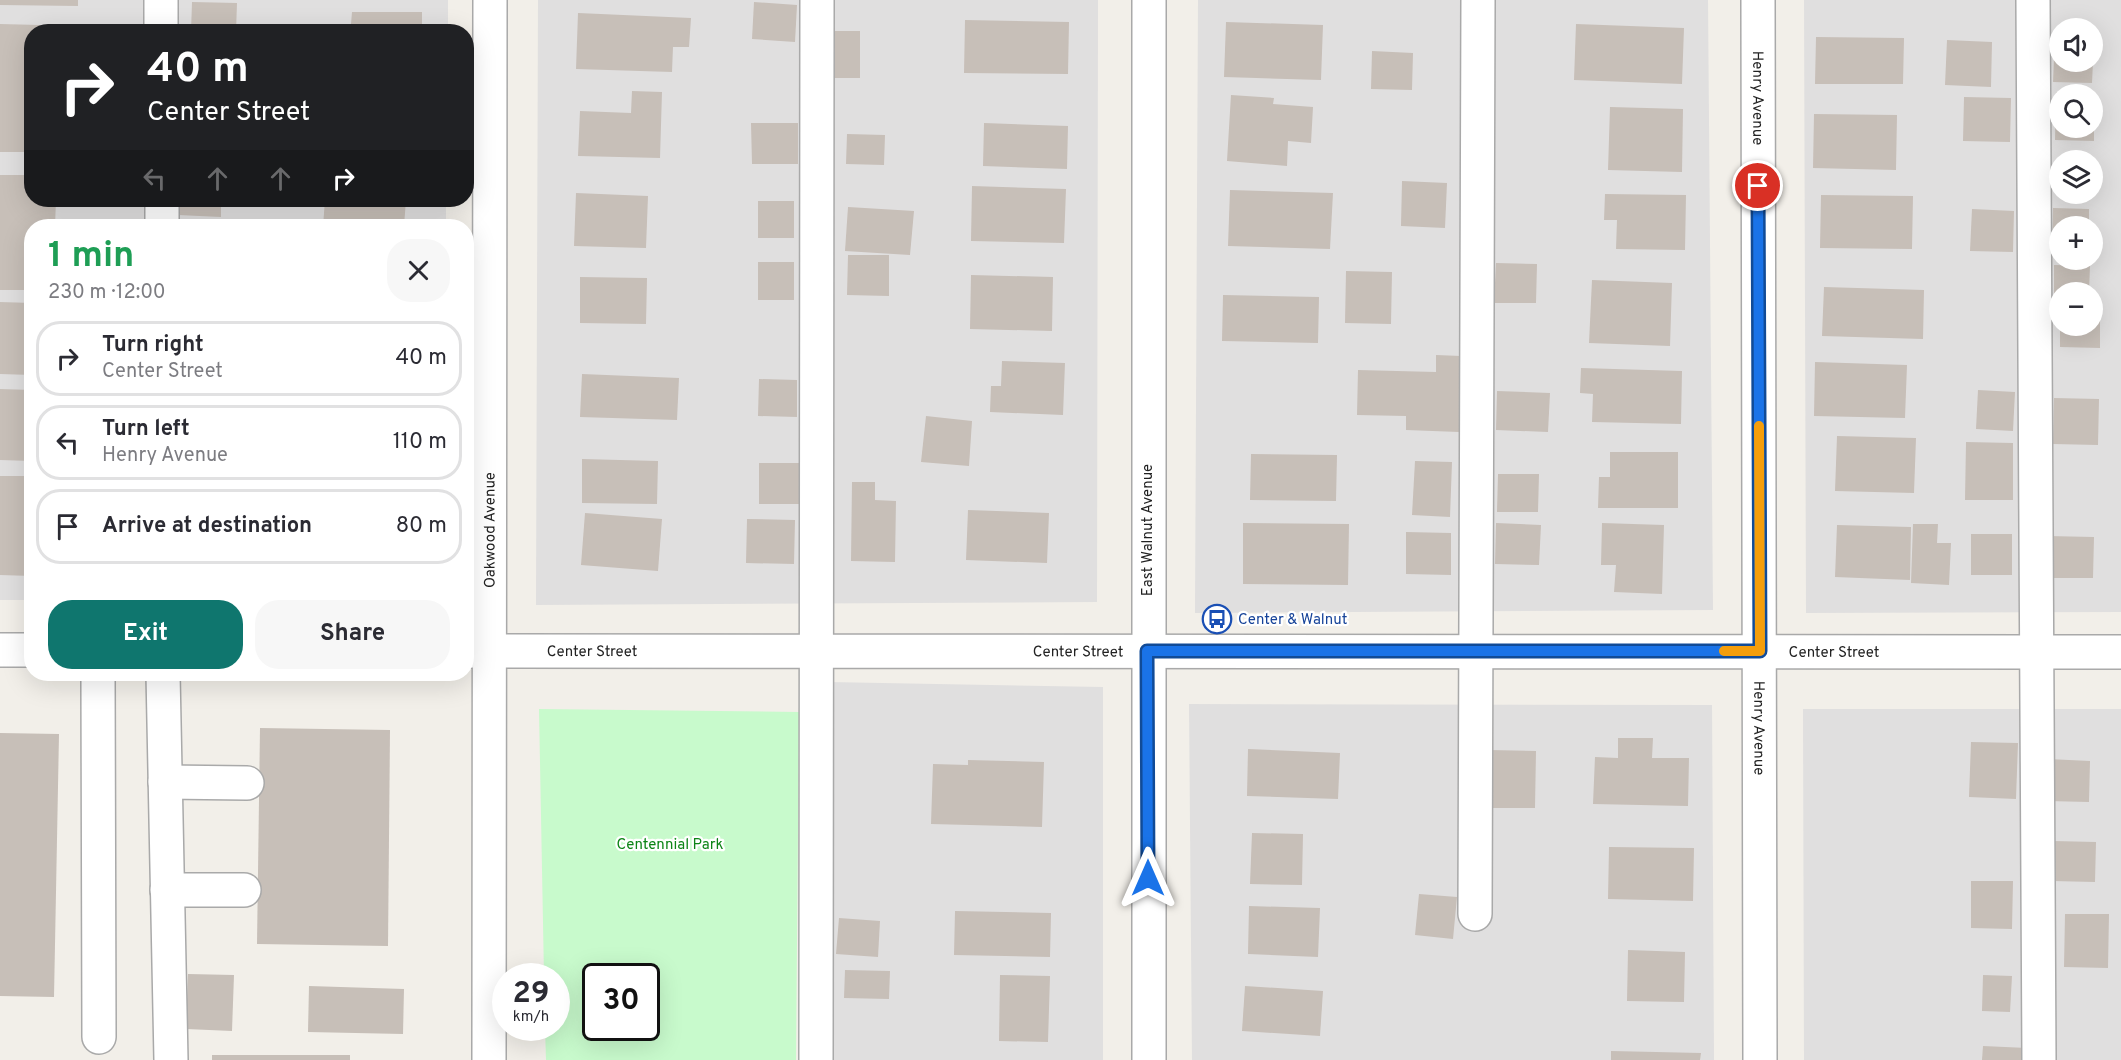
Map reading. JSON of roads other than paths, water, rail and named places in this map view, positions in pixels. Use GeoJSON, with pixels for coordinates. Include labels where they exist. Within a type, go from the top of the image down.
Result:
{"type":"FeatureCollection","features":[{"type":"Feature","properties":{"kind":"street"},"geometry":{"type":"LineString","coordinates":[[161,0],[161,24]]}},
{"type":"Feature","properties":{"kind":"street","name":"Oakwood Avenue"},"geometry":{"type":"LineString","coordinates":[[489,1060],[478,651],[490,0]]}},
{"type":"Feature","properties":{"kind":"street"},"geometry":{"type":"LineString","coordinates":[[816,1060],[817,0]]}},
{"type":"Feature","properties":{"kind":"street","name":"East Walnut Avenue"},"geometry":{"type":"LineString","coordinates":[[1149,0],[1147,651],[1149,1060]]}},
{"type":"Feature","properties":{"kind":"street"},"geometry":{"type":"LineString","coordinates":[[1475,914],[1478,0]]}},
{"type":"Feature","properties":{"kind":"street","name":"Henry Avenue"},"geometry":{"type":"LineString","coordinates":[[1758,0],[1760,1060]]}},
{"type":"Feature","properties":{"kind":"street"},"geometry":{"type":"LineString","coordinates":[[2033,0],[2039,1060]]}},
{"type":"Feature","properties":{"kind":"street"},"geometry":{"type":"LineString","coordinates":[[0,650],[24,650]]}},
{"type":"Feature","properties":{"kind":"street","name":"Center Street"},"geometry":{"type":"LineString","coordinates":[[478,651],[2121,652]]}},
{"type":"Feature","properties":{"kind":"street"},"geometry":{"type":"LineString","coordinates":[[98,681],[99,1037]]}},
{"type":"Feature","properties":{"kind":"street"},"geometry":{"type":"LineString","coordinates":[[163,681],[171,1060]]}},
{"type":"Feature","properties":{"kind":"street"},"geometry":{"type":"LineString","coordinates":[[165,782],[247,783]]}},
{"type":"Feature","properties":{"kind":"street"},"geometry":{"type":"LineString","coordinates":[[167,890],[244,890]]}},
{"type":"Feature","properties":{"kind":"place","name":"Center & Walnut"},"geometry":{"type":"Point","coordinates":[1217,619]}},
{"type":"Feature","properties":{"kind":"park label","name":"Centennial Park"},"geometry":{"type":"Point","coordinates":[670,844]}}]}
